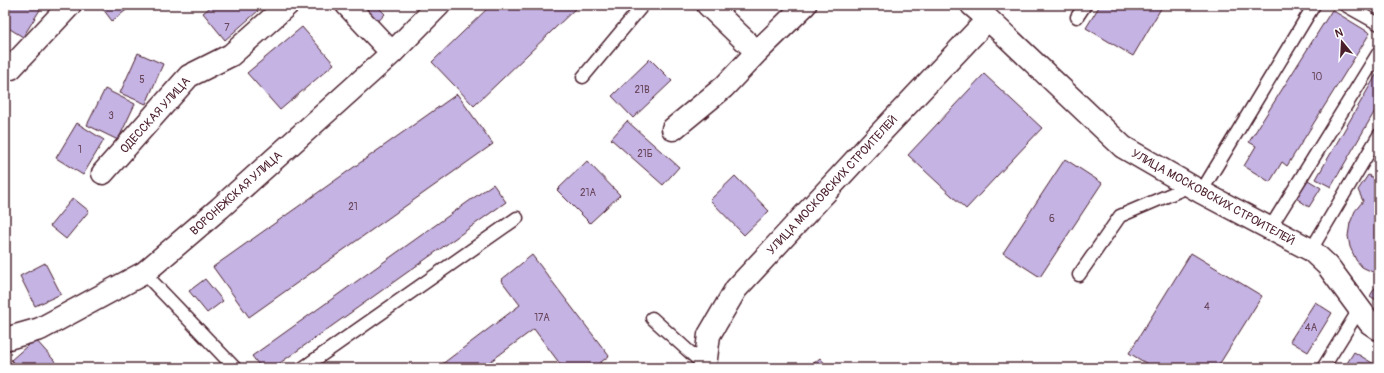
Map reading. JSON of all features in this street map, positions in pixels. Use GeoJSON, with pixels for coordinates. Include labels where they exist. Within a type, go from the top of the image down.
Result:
{"type":"FeatureCollection","features":[{"type":"Feature","properties":{"kind":"street"},"geometry":{"type":"LineString","coordinates":[[11,68],[70,5]]}},
{"type":"Feature","properties":{"kind":"street","name":"ОДЕССКАЯ УЛИЦА"},"geometry":{"type":"LineString","coordinates":[[103,173],[189,76],[231,55],[287,5]]}},
{"type":"Feature","properties":{"kind":"street"},"geometry":{"type":"LineString","coordinates":[[347,5],[392,53]]}},
{"type":"Feature","properties":{"kind":"street","name":"ВОРОНЕЖСКАЯ УЛИЦА"},"geometry":{"type":"LineString","coordinates":[[5,339],[40,329],[144,273],[220,208],[392,53],[439,5]]}},
{"type":"Feature","properties":{"kind":"street"},"geometry":{"type":"LineString","coordinates":[[708,5],[758,52]]}},
{"type":"Feature","properties":{"kind":"street"},"geometry":{"type":"LineString","coordinates":[[673,129],[724,87],[805,5]]}},
{"type":"Feature","properties":{"kind":"street","name":"УЛИЦА МОСКОВСКИХ СТРОИТЕЛЕЙ"},"geometry":{"type":"LineString","coordinates":[[705,367],[709,335],[736,289],[873,141],[980,12],[1123,147],[1196,189],[1311,250],[1328,266],[1370,324],[1379,329]]}},
{"type":"Feature","properties":{"kind":"lane"},"geometry":{"type":"LineString","coordinates":[[583,77],[643,5]]}},
{"type":"Feature","properties":{"kind":"lane"},"geometry":{"type":"LineString","coordinates":[[1078,17],[1085,5]]}},
{"type":"Feature","properties":{"kind":"lane"},"geometry":{"type":"LineString","coordinates":[[1079,275],[1120,216],[1196,189],[1314,5]]}},
{"type":"Feature","properties":{"kind":"lane"},"geometry":{"type":"LineString","coordinates":[[1345,5],[1379,24]]}},
{"type":"Feature","properties":{"kind":"lane"},"geometry":{"type":"LineString","coordinates":[[1270,228],[1379,52]]}},
{"type":"Feature","properties":{"kind":"lane"},"geometry":{"type":"LineString","coordinates":[[1311,250],[1379,136]]}},
{"type":"Feature","properties":{"kind":"lane"},"geometry":{"type":"LineString","coordinates":[[302,368],[517,218]]}},
{"type":"Feature","properties":{"kind":"lane"},"geometry":{"type":"LineString","coordinates":[[144,273],[235,368]]}},
{"type":"Feature","properties":{"kind":"lane"},"geometry":{"type":"LineString","coordinates":[[1323,368],[1359,310]]}},
{"type":"Feature","properties":{"kind":"lane"},"geometry":{"type":"LineString","coordinates":[[652,318],[705,367]]}},
{"type":"Feature","properties":{"kind":"building"},"geometry":{"type":"Polygon","coordinates":[[[8,5],[43,5],[23,37],[5,26],[5,9],[8,5]]]}},
{"type":"Feature","properties":{"kind":"building"},"geometry":{"type":"Polygon","coordinates":[[[100,5],[127,5],[129,8],[112,21],[100,5]]]}},
{"type":"Feature","properties":{"kind":"building"},"geometry":{"type":"Polygon","coordinates":[[[213,5],[252,5],[258,11],[225,40],[203,13],[213,5]]]}},
{"type":"Feature","properties":{"kind":"building"},"geometry":{"type":"Polygon","coordinates":[[[362,5],[376,5],[385,14],[374,26],[362,5]]]}},
{"type":"Feature","properties":{"kind":"building"},"geometry":{"type":"Polygon","coordinates":[[[491,5],[579,5],[474,106],[432,62],[491,5]]]}},
{"type":"Feature","properties":{"kind":"building"},"geometry":{"type":"Polygon","coordinates":[[[1100,5],[1163,5],[1133,56],[1086,28],[1100,5]]]}},
{"type":"Feature","properties":{"kind":"building"},"geometry":{"type":"Polygon","coordinates":[[[1332,10],[1370,33],[1287,166],[1282,162],[1270,182],[1244,166],[1256,146],[1249,142],[1332,10]]]}},
{"type":"Feature","properties":{"kind":"building"},"geometry":{"type":"Polygon","coordinates":[[[302,27],[334,64],[280,110],[247,73],[302,27]]]}},
{"type":"Feature","properties":{"kind":"building"},"geometry":{"type":"Polygon","coordinates":[[[138,53],[163,64],[146,104],[120,93],[138,53]]]}},
{"type":"Feature","properties":{"kind":"building"},"geometry":{"type":"Polygon","coordinates":[[[650,59],[672,81],[633,118],[612,96],[650,59]]]}},
{"type":"Feature","properties":{"kind":"building"},"geometry":{"type":"Polygon","coordinates":[[[1379,70],[1379,104],[1331,187],[1316,179],[1379,70]]]}},
{"type":"Feature","properties":{"kind":"building"},"geometry":{"type":"Polygon","coordinates":[[[984,74],[1042,128],[966,209],[908,155],[984,74]]]}},
{"type":"Feature","properties":{"kind":"building"},"geometry":{"type":"Polygon","coordinates":[[[105,89],[135,104],[118,140],[87,125],[105,89]]]}},
{"type":"Feature","properties":{"kind":"building"},"geometry":{"type":"Polygon","coordinates":[[[457,94],[493,144],[249,317],[213,267],[457,94]]]}},
{"type":"Feature","properties":{"kind":"building"},"geometry":{"type":"Polygon","coordinates":[[[627,121],[679,167],[663,185],[611,139],[627,121]]]}},
{"type":"Feature","properties":{"kind":"building"},"geometry":{"type":"Polygon","coordinates":[[[77,123],[104,140],[83,175],[56,158],[77,123]]]}},
{"type":"Feature","properties":{"kind":"building"},"geometry":{"type":"Polygon","coordinates":[[[1065,159],[1102,183],[1040,277],[1003,253],[1065,159]]]}},
{"type":"Feature","properties":{"kind":"building"},"geometry":{"type":"Polygon","coordinates":[[[587,161],[620,195],[590,223],[557,190],[587,161]]]}},
{"type":"Feature","properties":{"kind":"building"},"geometry":{"type":"Polygon","coordinates":[[[1368,175],[1379,181],[1379,275],[1362,267],[1356,260],[1350,247],[1348,236],[1350,223],[1355,211],[1363,201],[1358,190],[1368,175]]]}},
{"type":"Feature","properties":{"kind":"building"},"geometry":{"type":"Polygon","coordinates":[[[735,176],[769,211],[744,235],[710,200],[735,176]]]}},
{"type":"Feature","properties":{"kind":"building"},"geometry":{"type":"Polygon","coordinates":[[[1308,180],[1321,188],[1309,207],[1296,198],[1308,180]]]}},
{"type":"Feature","properties":{"kind":"building"},"geometry":{"type":"Polygon","coordinates":[[[493,184],[506,202],[273,368],[261,368],[252,356],[493,184]]]}},
{"type":"Feature","properties":{"kind":"building"},"geometry":{"type":"Polygon","coordinates":[[[73,198],[89,211],[66,239],[50,226],[73,198]]]}},
{"type":"Feature","properties":{"kind":"building"},"geometry":{"type":"Polygon","coordinates":[[[1191,253],[1262,296],[1217,368],[1154,368],[1129,353],[1191,253]]]}},
{"type":"Feature","properties":{"kind":"building"},"geometry":{"type":"Polygon","coordinates":[[[532,255],[609,356],[593,368],[563,368],[534,329],[487,364],[490,368],[437,368],[520,305],[501,280],[532,255]]]}},
{"type":"Feature","properties":{"kind":"building"},"geometry":{"type":"Polygon","coordinates":[[[45,263],[61,294],[35,306],[20,276],[45,263]]]}},
{"type":"Feature","properties":{"kind":"building"},"geometry":{"type":"Polygon","coordinates":[[[205,279],[223,301],[207,313],[189,291],[205,279]]]}},
{"type":"Feature","properties":{"kind":"building"},"geometry":{"type":"Polygon","coordinates":[[[1376,286],[1379,288],[1379,302],[1370,296],[1376,286]]]}},
{"type":"Feature","properties":{"kind":"building"},"geometry":{"type":"Polygon","coordinates":[[[1315,302],[1332,313],[1308,352],[1290,341],[1315,302]]]}},
{"type":"Feature","properties":{"kind":"building"},"geometry":{"type":"Polygon","coordinates":[[[35,339],[61,368],[18,368],[11,360],[35,339]]]}},
{"type":"Feature","properties":{"kind":"building"},"geometry":{"type":"Polygon","coordinates":[[[1354,352],[1379,367],[1379,368],[1344,368],[1354,352]]]}},
{"type":"Feature","properties":{"kind":"building"},"geometry":{"type":"Polygon","coordinates":[[[820,358],[829,368],[808,368],[820,358]]]}}]}
